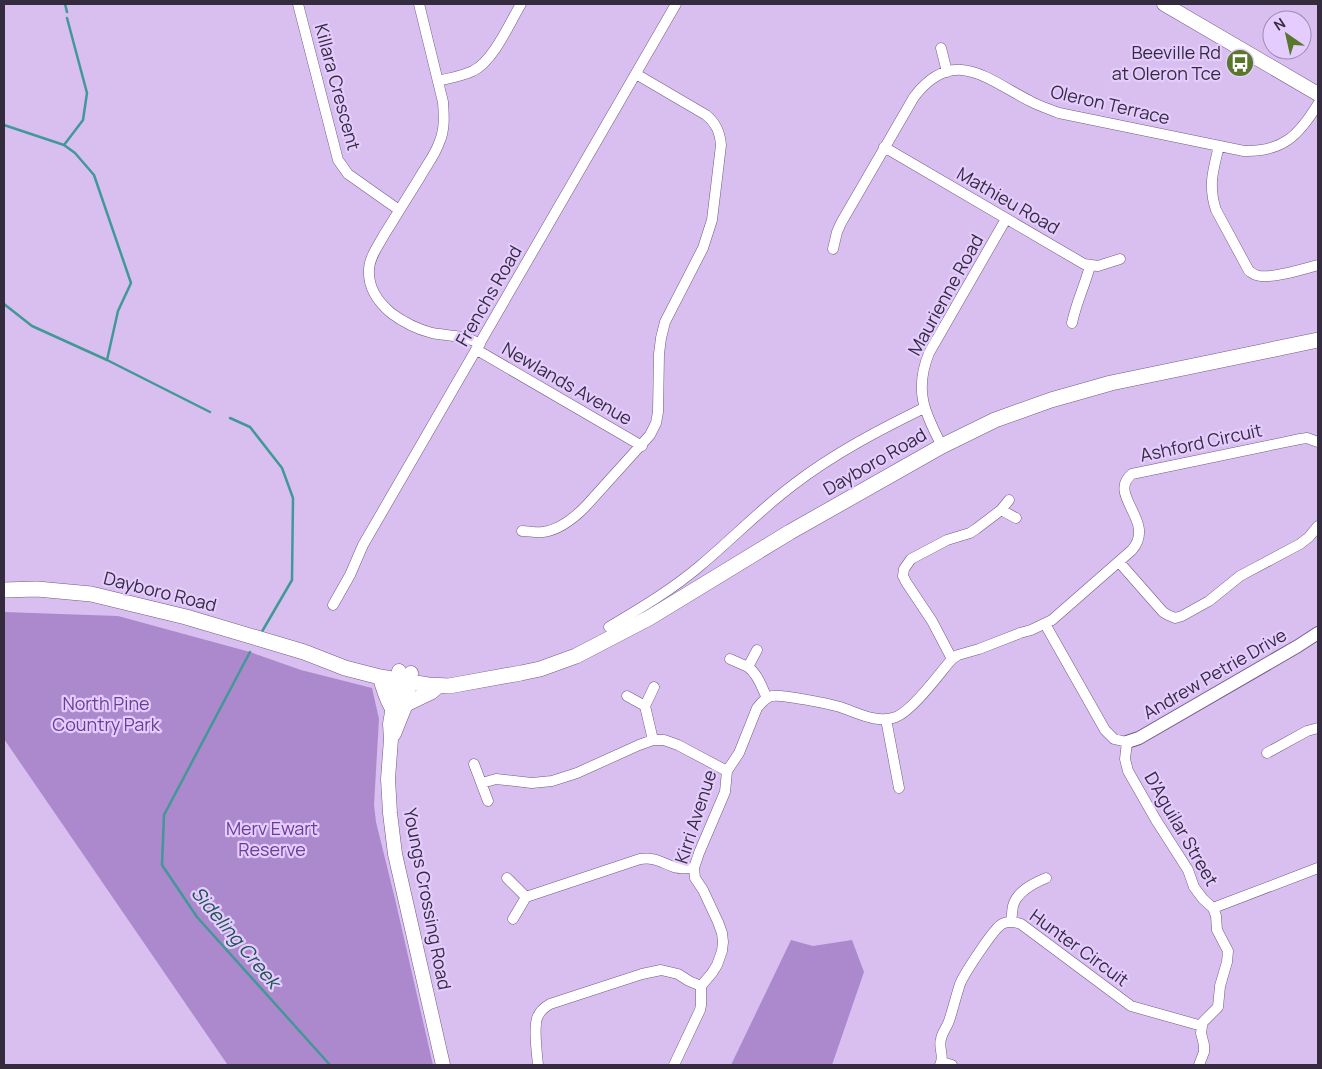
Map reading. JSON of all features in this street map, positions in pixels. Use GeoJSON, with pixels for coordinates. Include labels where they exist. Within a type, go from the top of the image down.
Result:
{"type":"FeatureCollection","features":[{"type":"Feature","properties":{"kind":"main road"},"geometry":{"type":"LineString","coordinates":[[1164,4],[1181,8],[1318,94]]}},
{"type":"Feature","properties":{"kind":"main road","name":"Dayboro Road"},"geometry":{"type":"LineString","coordinates":[[304,652],[326,654],[438,686],[460,685],[540,669],[576,656],[650,618],[790,532],[973,430],[1019,411],[1084,390],[1318,340]]}},
{"type":"Feature","properties":{"kind":"main road","name":"Dayboro Road"},"geometry":{"type":"LineString","coordinates":[[4,590],[37,589],[92,594],[186,617],[304,652],[345,668],[380,677],[476,681]]}},
{"type":"Feature","properties":{"kind":"main road"},"geometry":{"type":"LineString","coordinates":[[380,677],[387,700],[399,706],[431,692],[438,686]]}},
{"type":"Feature","properties":{"kind":"main road","name":"Youngs Crossing Road"},"geometry":{"type":"LineString","coordinates":[[405,677],[399,706],[390,724],[389,801],[395,854],[443,1065]]}},
{"type":"Feature","properties":{"kind":"street","name":"Killara Crescent"},"geometry":{"type":"LineString","coordinates":[[298,4],[338,160],[348,174],[399,210]]}},
{"type":"Feature","properties":{"kind":"street","name":"Newlands Avenue"},"geometry":{"type":"LineString","coordinates":[[419,4],[444,102],[443,130],[439,143],[371,260],[369,279],[375,295],[391,312],[408,324],[432,333],[471,339],[478,347],[622,436],[642,446]]}},
{"type":"Feature","properties":{"kind":"street"},"geometry":{"type":"LineString","coordinates":[[438,81],[474,71],[483,64],[491,56],[521,4]]}},
{"type":"Feature","properties":{"kind":"street","name":"Frenchs Road"},"geometry":{"type":"LineString","coordinates":[[333,605],[350,575],[362,545],[676,4]]}},
{"type":"Feature","properties":{"kind":"street"},"geometry":{"type":"LineString","coordinates":[[941,48],[947,72]]}},
{"type":"Feature","properties":{"kind":"street","name":"Oleron Terrace"},"geometry":{"type":"LineString","coordinates":[[833,249],[841,223],[884,147],[920,90],[933,78],[947,72],[968,70],[982,74],[1030,101],[1059,113],[1244,151],[1255,151],[1278,146],[1297,134],[1318,104]]}},
{"type":"Feature","properties":{"kind":"street"},"geometry":{"type":"LineString","coordinates":[[522,531],[541,533],[550,531],[574,518],[650,436],[656,423],[658,412],[659,354],[665,322],[703,248],[712,220],[721,145],[720,135],[716,126],[706,114],[636,74]]}},
{"type":"Feature","properties":{"kind":"street"},"geometry":{"type":"LineString","coordinates":[[1219,146],[1212,178],[1211,190],[1213,200],[1216,210],[1254,279],[1318,266]]}},
{"type":"Feature","properties":{"kind":"street","name":"Mathieu Road"},"geometry":{"type":"LineString","coordinates":[[884,147],[1078,261],[1090,266]]}},
{"type":"Feature","properties":{"kind":"street","name":"Maurienne Road"},"geometry":{"type":"LineString","coordinates":[[942,446],[929,423],[924,408],[922,376],[924,365],[929,353],[1006,219]]}},
{"type":"Feature","properties":{"kind":"street"},"geometry":{"type":"LineString","coordinates":[[1072,323],[1077,302],[1090,266],[1098,266],[1120,259]]}},
{"type":"Feature","properties":{"kind":"street","name":"Dayboro Road"},"geometry":{"type":"LineString","coordinates":[[609,627],[674,586],[700,567],[792,485],[852,447],[924,408]]}},
{"type":"Feature","properties":{"kind":"street","name":"Ashford Circuit"},"geometry":{"type":"LineString","coordinates":[[1045,624],[1060,614],[1136,546],[1139,527],[1124,488],[1126,480],[1132,474],[1300,438],[1307,438],[1318,442]]}},
{"type":"Feature","properties":{"kind":"street"},"geometry":{"type":"LineString","coordinates":[[952,659],[932,621],[903,576],[906,563],[947,540],[970,533],[1001,510],[1009,500]]}},
{"type":"Feature","properties":{"kind":"street"},"geometry":{"type":"LineString","coordinates":[[1001,510],[1016,518]]}},
{"type":"Feature","properties":{"kind":"street"},"geometry":{"type":"LineString","coordinates":[[1118,562],[1162,612],[1176,618],[1209,601],[1240,576],[1300,544],[1318,526]]}},
{"type":"Feature","properties":{"kind":"street"},"geometry":{"type":"LineString","coordinates":[[730,659],[752,670],[767,698],[778,696],[838,707],[876,719],[886,719],[901,714],[908,708],[952,659],[958,655],[1045,624],[1105,730],[1114,739],[1127,742]]}},
{"type":"Feature","properties":{"kind":"street","name":"Andrew Petrie Drive"},"geometry":{"type":"LineString","coordinates":[[1127,742],[1139,738],[1318,633]]}},
{"type":"Feature","properties":{"kind":"street"},"geometry":{"type":"LineString","coordinates":[[748,667],[758,650]]}},
{"type":"Feature","properties":{"kind":"street"},"geometry":{"type":"LineString","coordinates":[[653,740],[645,706],[654,687]]}},
{"type":"Feature","properties":{"kind":"street"},"geometry":{"type":"LineString","coordinates":[[628,696],[645,706]]}},
{"type":"Feature","properties":{"kind":"street","name":"Kirri Avenue"},"geometry":{"type":"LineString","coordinates":[[701,986],[717,966],[723,942],[718,922],[703,890],[695,878],[694,868],[698,853],[725,792],[727,770],[739,753],[757,708],[767,698]]}},
{"type":"Feature","properties":{"kind":"street"},"geometry":{"type":"LineString","coordinates":[[886,719],[899,788]]}},
{"type":"Feature","properties":{"kind":"street"},"geometry":{"type":"LineString","coordinates":[[1267,754],[1307,731],[1318,728]]}},
{"type":"Feature","properties":{"kind":"street"},"geometry":{"type":"LineString","coordinates":[[482,783],[496,779],[532,783],[552,781],[577,773],[653,740],[664,740],[678,745],[727,770]]}},
{"type":"Feature","properties":{"kind":"street","name":"D'Aguilar Street"},"geometry":{"type":"LineString","coordinates":[[1127,742],[1125,760],[1128,771],[1188,870],[1194,887],[1213,908],[1216,916],[1217,930],[1228,951],[1220,986],[1218,1007],[1203,1022],[1202,1026]]}},
{"type":"Feature","properties":{"kind":"street"},"geometry":{"type":"LineString","coordinates":[[474,764],[488,801]]}},
{"type":"Feature","properties":{"kind":"street"},"geometry":{"type":"LineString","coordinates":[[513,919],[526,897],[640,860],[656,859],[675,868],[694,868]]}},
{"type":"Feature","properties":{"kind":"street"},"geometry":{"type":"LineString","coordinates":[[1213,908],[1318,868]]}},
{"type":"Feature","properties":{"kind":"street"},"geometry":{"type":"LineString","coordinates":[[507,878],[526,897]]}},
{"type":"Feature","properties":{"kind":"street"},"geometry":{"type":"LineString","coordinates":[[1011,922],[1012,908],[1017,898],[1034,883],[1046,878]]}},
{"type":"Feature","properties":{"kind":"street","name":"Hunter Circuit"},"geometry":{"type":"LineString","coordinates":[[944,1064],[940,1040],[966,971],[998,927],[1011,922],[1021,924],[1131,1006],[1202,1026]]}},
{"type":"Feature","properties":{"kind":"street"},"geometry":{"type":"LineString","coordinates":[[538,1065],[537,1016],[550,1004],[642,974],[661,970],[678,974],[701,986],[700,1010],[674,1065]]}},
{"type":"Feature","properties":{"kind":"street"},"geometry":{"type":"LineString","coordinates":[[1199,1065],[1204,1052],[1201,1033],[1202,1026]]}},
{"type":"Feature","properties":{"kind":"green space"},"geometry":{"type":"Polygon","coordinates":[[[4,612],[118,616],[250,652],[301,670],[372,688],[379,719],[374,805],[376,822],[433,1065],[225,1065],[227,1064],[4,739],[4,612]]]}},
{"type":"Feature","properties":{"kind":"green space"},"geometry":{"type":"Polygon","coordinates":[[[791,940],[813,946],[852,940],[864,972],[832,1065],[731,1065],[791,940]]]}},
{"type":"Feature","properties":{"kind":"waterway"},"geometry":{"type":"LineString","coordinates":[[65,4],[67,12]]}},
{"type":"Feature","properties":{"kind":"waterway"},"geometry":{"type":"LineString","coordinates":[[64,145],[83,120],[87,93],[67,18]]}},
{"type":"Feature","properties":{"kind":"waterway","name":"Sideling Creek"},"geometry":{"type":"LineString","coordinates":[[4,125],[64,145],[75,153],[94,175],[131,283],[118,311],[107,360]]}},
{"type":"Feature","properties":{"kind":"waterway","name":"Sideling Creek"},"geometry":{"type":"LineString","coordinates":[[4,304],[32,326],[107,360],[210,412]]}},
{"type":"Feature","properties":{"kind":"waterway","name":"Sideling Creek"},"geometry":{"type":"LineString","coordinates":[[230,418],[250,427],[282,468],[293,498],[292,580],[260,635]]}},
{"type":"Feature","properties":{"kind":"waterway","name":"Sideling Creek"},"geometry":{"type":"LineString","coordinates":[[250,652],[164,815],[162,865],[197,917],[330,1065]]}},
{"type":"Feature","properties":{"kind":"place","name":"Beeville Rd at Oleron Tce"},"geometry":{"type":"Point","coordinates":[1240,63]}},
{"type":"Feature","properties":{"kind":"park label","name":"North Pine Country Park"},"geometry":{"type":"Point","coordinates":[106,714]}},
{"type":"Feature","properties":{"kind":"park label","name":"Merv Ewart Reserve"},"geometry":{"type":"Point","coordinates":[272,840]}}]}
